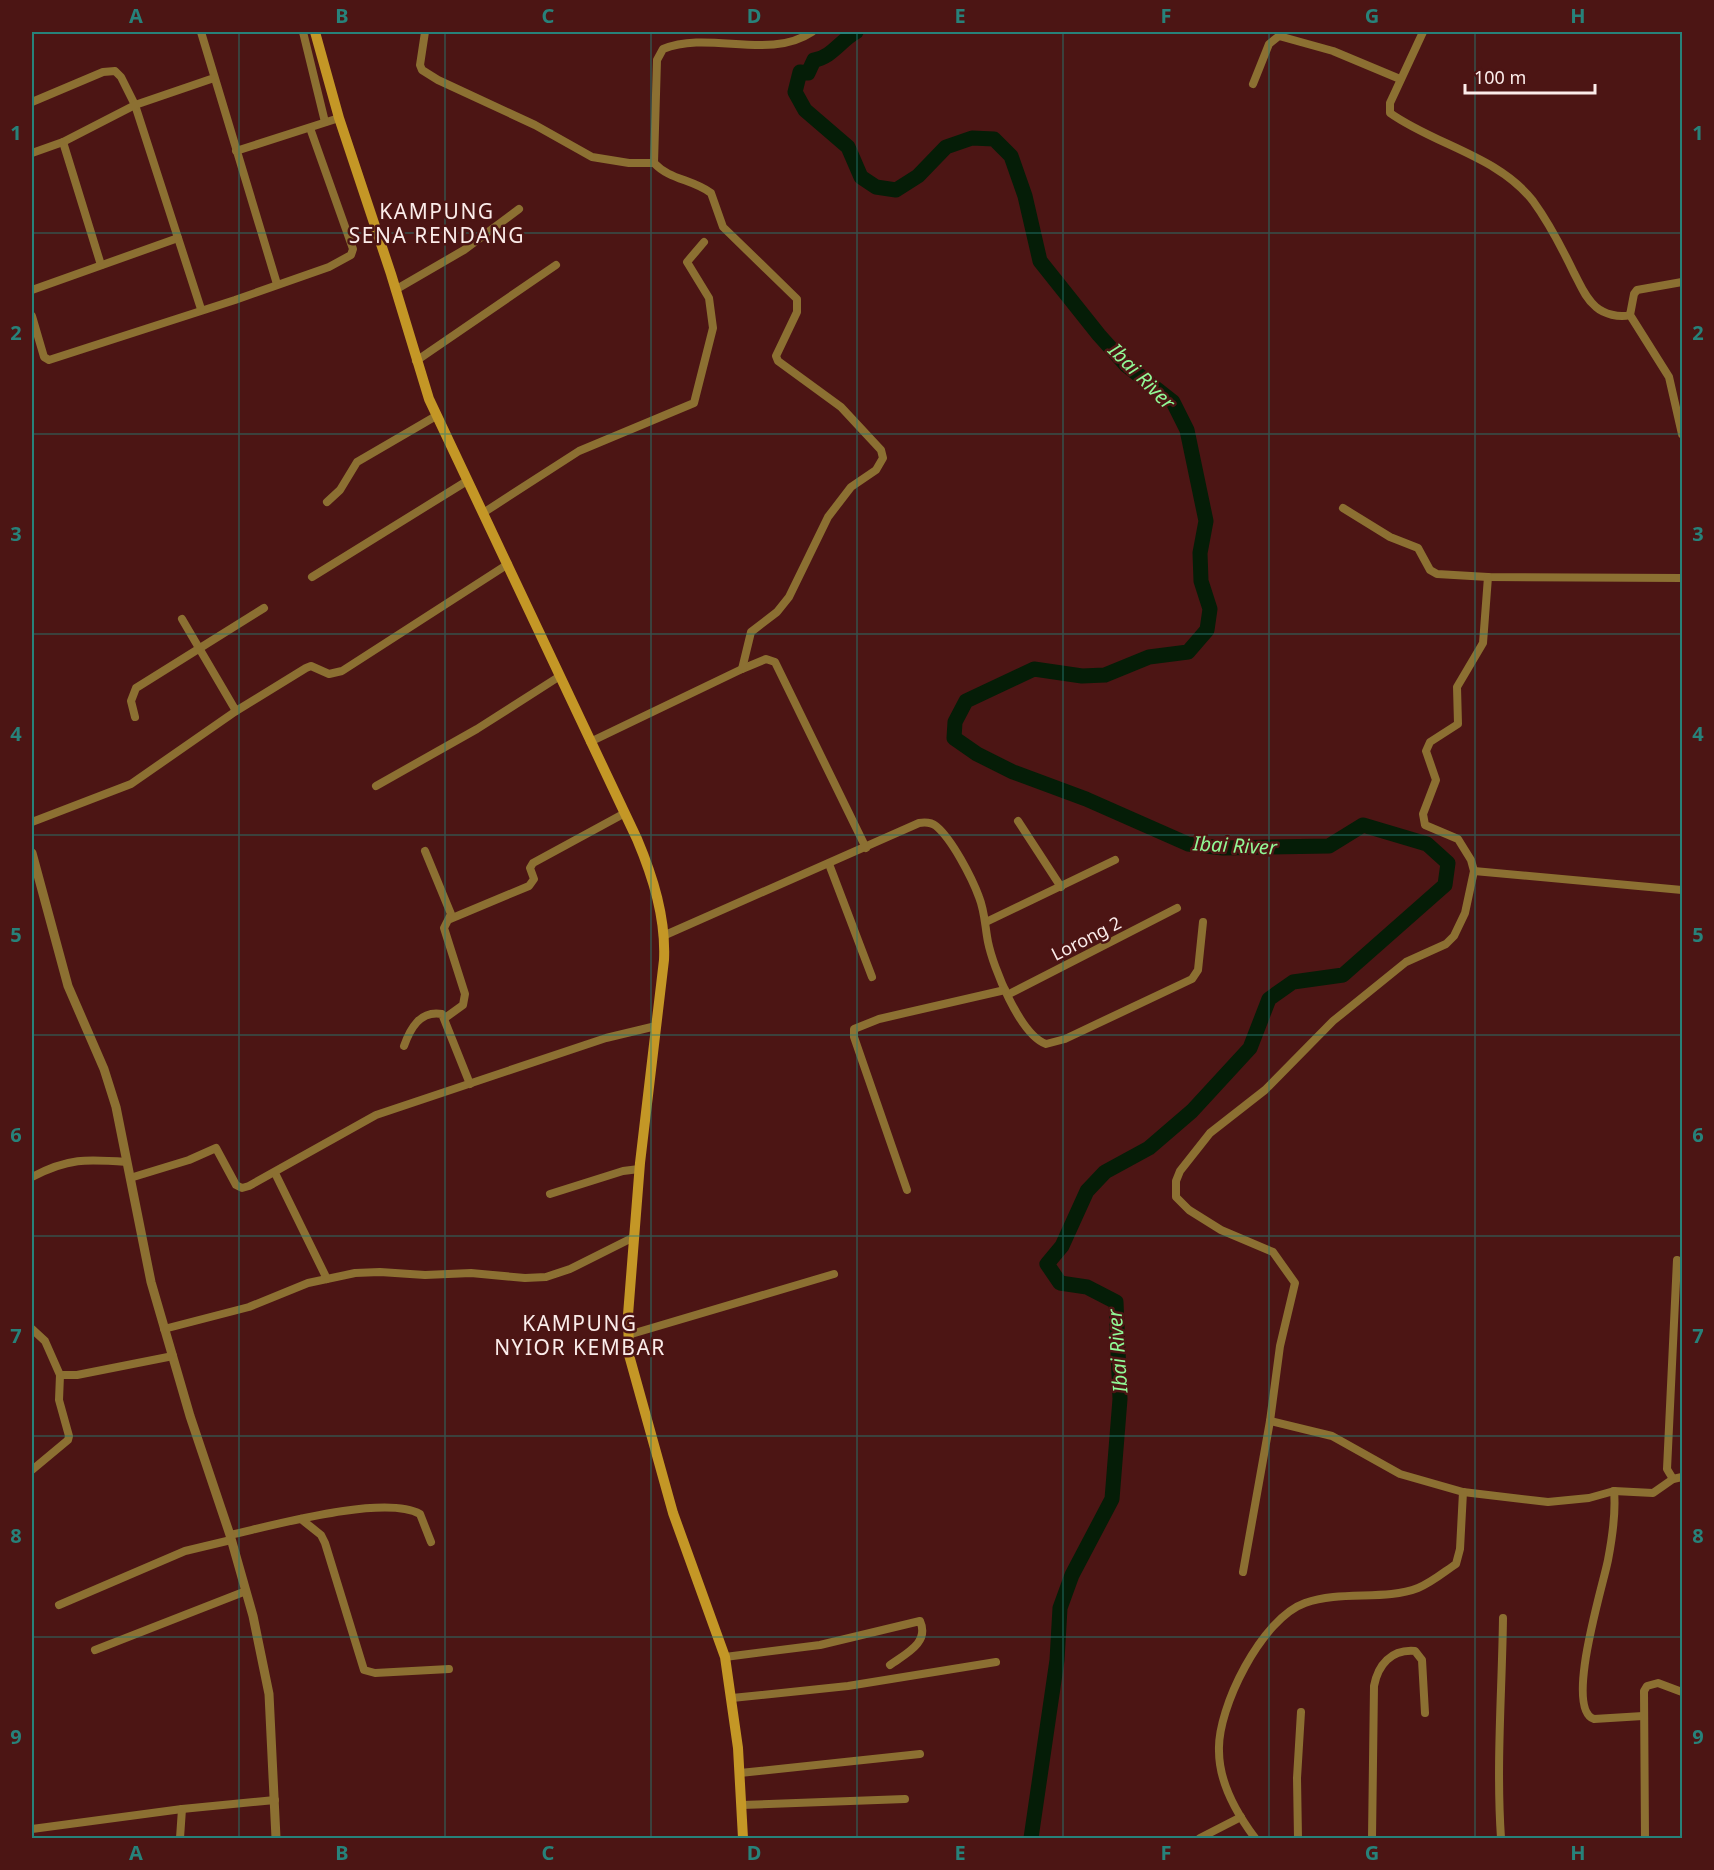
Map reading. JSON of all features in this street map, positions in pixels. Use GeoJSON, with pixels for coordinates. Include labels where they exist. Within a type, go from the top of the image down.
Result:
{"type":"FeatureCollection","features":[{"type":"Feature","properties":{"kind":"main road"},"geometry":{"type":"LineString","coordinates":[[315,32],[339,118],[416,361],[436,416],[625,813],[653,882],[663,936],[664,960],[639,1169],[628,1335],[631,1366],[673,1513],[725,1657],[740,1773],[743,1839]]}},
{"type":"Feature","properties":{"kind":"street"},"geometry":{"type":"LineString","coordinates":[[201,32],[277,284]]}},
{"type":"Feature","properties":{"kind":"street"},"geometry":{"type":"LineString","coordinates":[[303,32],[325,122]]}},
{"type":"Feature","properties":{"kind":"street"},"geometry":{"type":"LineString","coordinates":[[425,32],[420,65],[422,70],[433,77],[535,124],[592,157],[629,163],[654,163],[668,176],[686,179],[711,193],[723,227],[799,302],[797,312],[776,356],[778,360],[841,407],[883,454],[881,465],[851,487],[828,517],[782,606],[751,632],[742,669]]}},
{"type":"Feature","properties":{"kind":"street"},"geometry":{"type":"LineString","coordinates":[[654,163],[657,60],[663,49],[700,43],[787,42],[812,32]]}},
{"type":"Feature","properties":{"kind":"street"},"geometry":{"type":"LineString","coordinates":[[1423,32],[1390,103],[1390,113],[1428,136],[1485,162],[1509,178],[1535,204],[1582,290],[1595,306],[1613,314],[1630,315]]}},
{"type":"Feature","properties":{"kind":"street"},"geometry":{"type":"LineString","coordinates":[[1253,84],[1269,44],[1279,36],[1333,51],[1400,79]]}},
{"type":"Feature","properties":{"kind":"street"},"geometry":{"type":"LineString","coordinates":[[32,102],[111,70],[122,77],[135,105],[201,309]]}},
{"type":"Feature","properties":{"kind":"street"},"geometry":{"type":"LineString","coordinates":[[32,153],[63,142],[135,105],[214,78]]}},
{"type":"Feature","properties":{"kind":"street"},"geometry":{"type":"LineString","coordinates":[[236,151],[339,118]]}},
{"type":"Feature","properties":{"kind":"street"},"geometry":{"type":"LineString","coordinates":[[32,316],[44,357],[49,360],[329,267],[353,253],[310,128]]}},
{"type":"Feature","properties":{"kind":"street"},"geometry":{"type":"LineString","coordinates":[[63,142],[101,265]]}},
{"type":"Feature","properties":{"kind":"street"},"geometry":{"type":"LineString","coordinates":[[395,290],[464,250],[519,209]]}},
{"type":"Feature","properties":{"kind":"street"},"geometry":{"type":"LineString","coordinates":[[32,290],[178,238]]}},
{"type":"Feature","properties":{"kind":"street"},"geometry":{"type":"LineString","coordinates":[[483,513],[579,451],[694,403],[713,328],[708,298],[687,262],[704,242]]}},
{"type":"Feature","properties":{"kind":"street"},"geometry":{"type":"LineString","coordinates":[[416,361],[556,265]]}},
{"type":"Feature","properties":{"kind":"street"},"geometry":{"type":"LineString","coordinates":[[1683,282],[1637,290],[1630,315],[1669,377],[1683,434]]}},
{"type":"Feature","properties":{"kind":"street"},"geometry":{"type":"LineString","coordinates":[[327,502],[340,490],[357,462],[436,416]]}},
{"type":"Feature","properties":{"kind":"street"},"geometry":{"type":"LineString","coordinates":[[312,577],[467,481]]}},
{"type":"Feature","properties":{"kind":"street"},"geometry":{"type":"LineString","coordinates":[[1343,508],[1390,537],[1418,548],[1433,572],[1488,578],[1683,578]]}},
{"type":"Feature","properties":{"kind":"street"},"geometry":{"type":"LineString","coordinates":[[32,822],[123,788],[236,711],[311,666],[329,674],[342,671],[508,564]]}},
{"type":"Feature","properties":{"kind":"street"},"geometry":{"type":"LineString","coordinates":[[1243,1572],[1270,1420],[1280,1346],[1295,1286],[1294,1280],[1276,1255],[1221,1230],[1188,1210],[1176,1197],[1175,1185],[1180,1171],[1210,1133],[1265,1090],[1333,1021],[1406,962],[1446,944],[1457,930],[1465,913],[1474,871],[1468,853],[1458,839],[1425,825],[1423,814],[1436,780],[1426,752],[1430,742],[1458,724],[1457,687],[1483,643],[1488,578]]}},
{"type":"Feature","properties":{"kind":"street"},"geometry":{"type":"LineString","coordinates":[[135,717],[131,701],[136,688],[264,608]]}},
{"type":"Feature","properties":{"kind":"street"},"geometry":{"type":"LineString","coordinates":[[182,620],[236,711]]}},
{"type":"Feature","properties":{"kind":"street"},"geometry":{"type":"LineString","coordinates":[[590,742],[742,669],[766,659],[776,662],[866,848]]}},
{"type":"Feature","properties":{"kind":"street"},"geometry":{"type":"LineString","coordinates":[[376,786],[477,729],[560,676]]}},
{"type":"Feature","properties":{"kind":"street"},"geometry":{"type":"LineString","coordinates":[[450,919],[529,886],[534,879],[530,868],[533,863],[625,813]]}},
{"type":"Feature","properties":{"kind":"street"},"geometry":{"type":"LineString","coordinates":[[1018,821],[1061,887]]}},
{"type":"Feature","properties":{"kind":"street"},"geometry":{"type":"LineString","coordinates":[[663,936],[919,823],[928,822],[936,826],[971,879],[980,898],[999,980],[1033,1035],[1040,1042],[1054,1043],[1192,980],[1198,970],[1203,922]]}},
{"type":"Feature","properties":{"kind":"street"},"geometry":{"type":"LineString","coordinates":[[425,851],[451,914],[444,928],[465,1000],[445,1018]]}},
{"type":"Feature","properties":{"kind":"street"},"geometry":{"type":"LineString","coordinates":[[32,853],[68,986],[111,1088],[147,1266],[164,1329],[231,1537],[258,1639],[269,1694],[276,1839]]}},
{"type":"Feature","properties":{"kind":"street"},"geometry":{"type":"LineString","coordinates":[[986,922],[1116,860]]}},
{"type":"Feature","properties":{"kind":"street"},"geometry":{"type":"LineString","coordinates":[[829,864],[872,977]]}},
{"type":"Feature","properties":{"kind":"street"},"geometry":{"type":"LineString","coordinates":[[1474,871],[1683,890]]}},
{"type":"Feature","properties":{"kind":"street","name":"Lorong 2"},"geometry":{"type":"LineString","coordinates":[[907,1190],[854,1037],[854,1029],[879,1018],[1007,992],[1177,908]]}},
{"type":"Feature","properties":{"kind":"street"},"geometry":{"type":"LineString","coordinates":[[404,1046],[409,1032],[421,1018],[436,1013],[445,1018],[470,1084]]}},
{"type":"Feature","properties":{"kind":"street"},"geometry":{"type":"LineString","coordinates":[[130,1178],[189,1160],[216,1148],[238,1187],[249,1186],[376,1115],[618,1034],[656,1026]]}},
{"type":"Feature","properties":{"kind":"street"},"geometry":{"type":"LineString","coordinates":[[32,1177],[58,1163],[70,1161],[86,1159],[127,1162]]}},
{"type":"Feature","properties":{"kind":"street"},"geometry":{"type":"LineString","coordinates":[[550,1194],[623,1171],[639,1169]]}},
{"type":"Feature","properties":{"kind":"street"},"geometry":{"type":"LineString","coordinates":[[275,1173],[327,1279]]}},
{"type":"Feature","properties":{"kind":"street"},"geometry":{"type":"LineString","coordinates":[[164,1329],[249,1307],[283,1292],[327,1279],[380,1272],[424,1275],[471,1273],[540,1278],[570,1269],[634,1237]]}},
{"type":"Feature","properties":{"kind":"street"},"geometry":{"type":"LineString","coordinates":[[1673,1479],[1667,1470],[1677,1260]]}},
{"type":"Feature","properties":{"kind":"street"},"geometry":{"type":"LineString","coordinates":[[628,1335],[834,1274]]}},
{"type":"Feature","properties":{"kind":"street"},"geometry":{"type":"LineString","coordinates":[[32,1329],[45,1341],[60,1375],[59,1400],[69,1436],[68,1440],[32,1470]]}},
{"type":"Feature","properties":{"kind":"street"},"geometry":{"type":"LineString","coordinates":[[60,1375],[77,1375],[173,1356]]}},
{"type":"Feature","properties":{"kind":"street"},"geometry":{"type":"LineString","coordinates":[[1270,1420],[1332,1436],[1400,1474],[1463,1492],[1548,1503],[1589,1498],[1614,1491],[1653,1493],[1673,1479],[1683,1477]]}},
{"type":"Feature","properties":{"kind":"street"},"geometry":{"type":"LineString","coordinates":[[1614,1491],[1608,1558],[1584,1664],[1583,1708],[1589,1717],[1594,1719],[1642,1716]]}},
{"type":"Feature","properties":{"kind":"street"},"geometry":{"type":"LineString","coordinates":[[1255,1839],[1224,1782],[1218,1753],[1220,1726],[1234,1690],[1256,1650],[1279,1620],[1291,1609],[1304,1603],[1345,1595],[1415,1589],[1456,1564],[1461,1549],[1463,1492]]}},
{"type":"Feature","properties":{"kind":"street"},"geometry":{"type":"LineString","coordinates":[[59,1605],[166,1558],[231,1537],[301,1520],[310,1515],[339,1511],[414,1510],[424,1519],[431,1542]]}},
{"type":"Feature","properties":{"kind":"street"},"geometry":{"type":"LineString","coordinates":[[301,1520],[321,1535],[326,1543],[364,1670],[375,1673],[449,1669]]}},
{"type":"Feature","properties":{"kind":"street"},"geometry":{"type":"LineString","coordinates":[[95,1650],[246,1591]]}},
{"type":"Feature","properties":{"kind":"street"},"geometry":{"type":"LineString","coordinates":[[1501,1839],[1497,1784],[1503,1688],[1503,1618]]}},
{"type":"Feature","properties":{"kind":"street"},"geometry":{"type":"LineString","coordinates":[[725,1657],[838,1642],[920,1621],[923,1633],[918,1644],[890,1665]]}},
{"type":"Feature","properties":{"kind":"street"},"geometry":{"type":"LineString","coordinates":[[1372,1839],[1374,1686],[1382,1665],[1397,1652],[1415,1651],[1422,1660],[1425,1713]]}},
{"type":"Feature","properties":{"kind":"street"},"geometry":{"type":"LineString","coordinates":[[732,1698],[848,1686],[996,1662]]}},
{"type":"Feature","properties":{"kind":"street"},"geometry":{"type":"LineString","coordinates":[[1645,1839],[1642,1716],[1644,1691],[1647,1686],[1658,1683],[1683,1692]]}},
{"type":"Feature","properties":{"kind":"street"},"geometry":{"type":"LineString","coordinates":[[1298,1839],[1297,1778],[1301,1712]]}},
{"type":"Feature","properties":{"kind":"street"},"geometry":{"type":"LineString","coordinates":[[740,1773],[920,1754]]}},
{"type":"Feature","properties":{"kind":"street"},"geometry":{"type":"LineString","coordinates":[[742,1805],[905,1799]]}},
{"type":"Feature","properties":{"kind":"street"},"geometry":{"type":"LineString","coordinates":[[32,1829],[182,1809],[275,1800]]}},
{"type":"Feature","properties":{"kind":"street"},"geometry":{"type":"LineString","coordinates":[[180,1839],[182,1809]]}},
{"type":"Feature","properties":{"kind":"street"},"geometry":{"type":"LineString","coordinates":[[1200,1839],[1241,1817]]}},
{"type":"Feature","properties":{"kind":"waterway","name":"Ibai River"},"geometry":{"type":"LineString","coordinates":[[856,32],[826,56],[814,60],[808,73],[800,72],[795,92],[805,110],[848,147],[861,177],[876,187],[896,190],[918,176],[946,147],[972,138],[994,139],[1011,156],[1025,196],[1040,261],[1126,365],[1173,402],[1187,430],[1206,521],[1200,553],[1201,581],[1210,609],[1207,630],[1188,652],[1149,657],[1105,675],[1082,676],[1034,669],[966,701],[955,722],[954,738],[977,754],[1013,772],[1086,799],[1188,844],[1223,848],[1329,846],[1363,825],[1427,844],[1448,863],[1445,885],[1343,975],[1293,982],[1269,999],[1250,1048],[1192,1111],[1149,1148],[1105,1172],[1087,1191],[1062,1246],[1047,1264],[1060,1283],[1087,1287],[1116,1302],[1120,1399],[1112,1499],[1072,1575],[1060,1608],[1057,1660],[1031,1838]]}},
{"type":"Feature","properties":{"kind":"district","name":"KAMPUNG SENA RENDANG"},"geometry":{"type":"Point","coordinates":[437,223]}},
{"type":"Feature","properties":{"kind":"district","name":"KAMPUNG NYIOR KEMBAR"},"geometry":{"type":"Point","coordinates":[580,1335]}}]}
